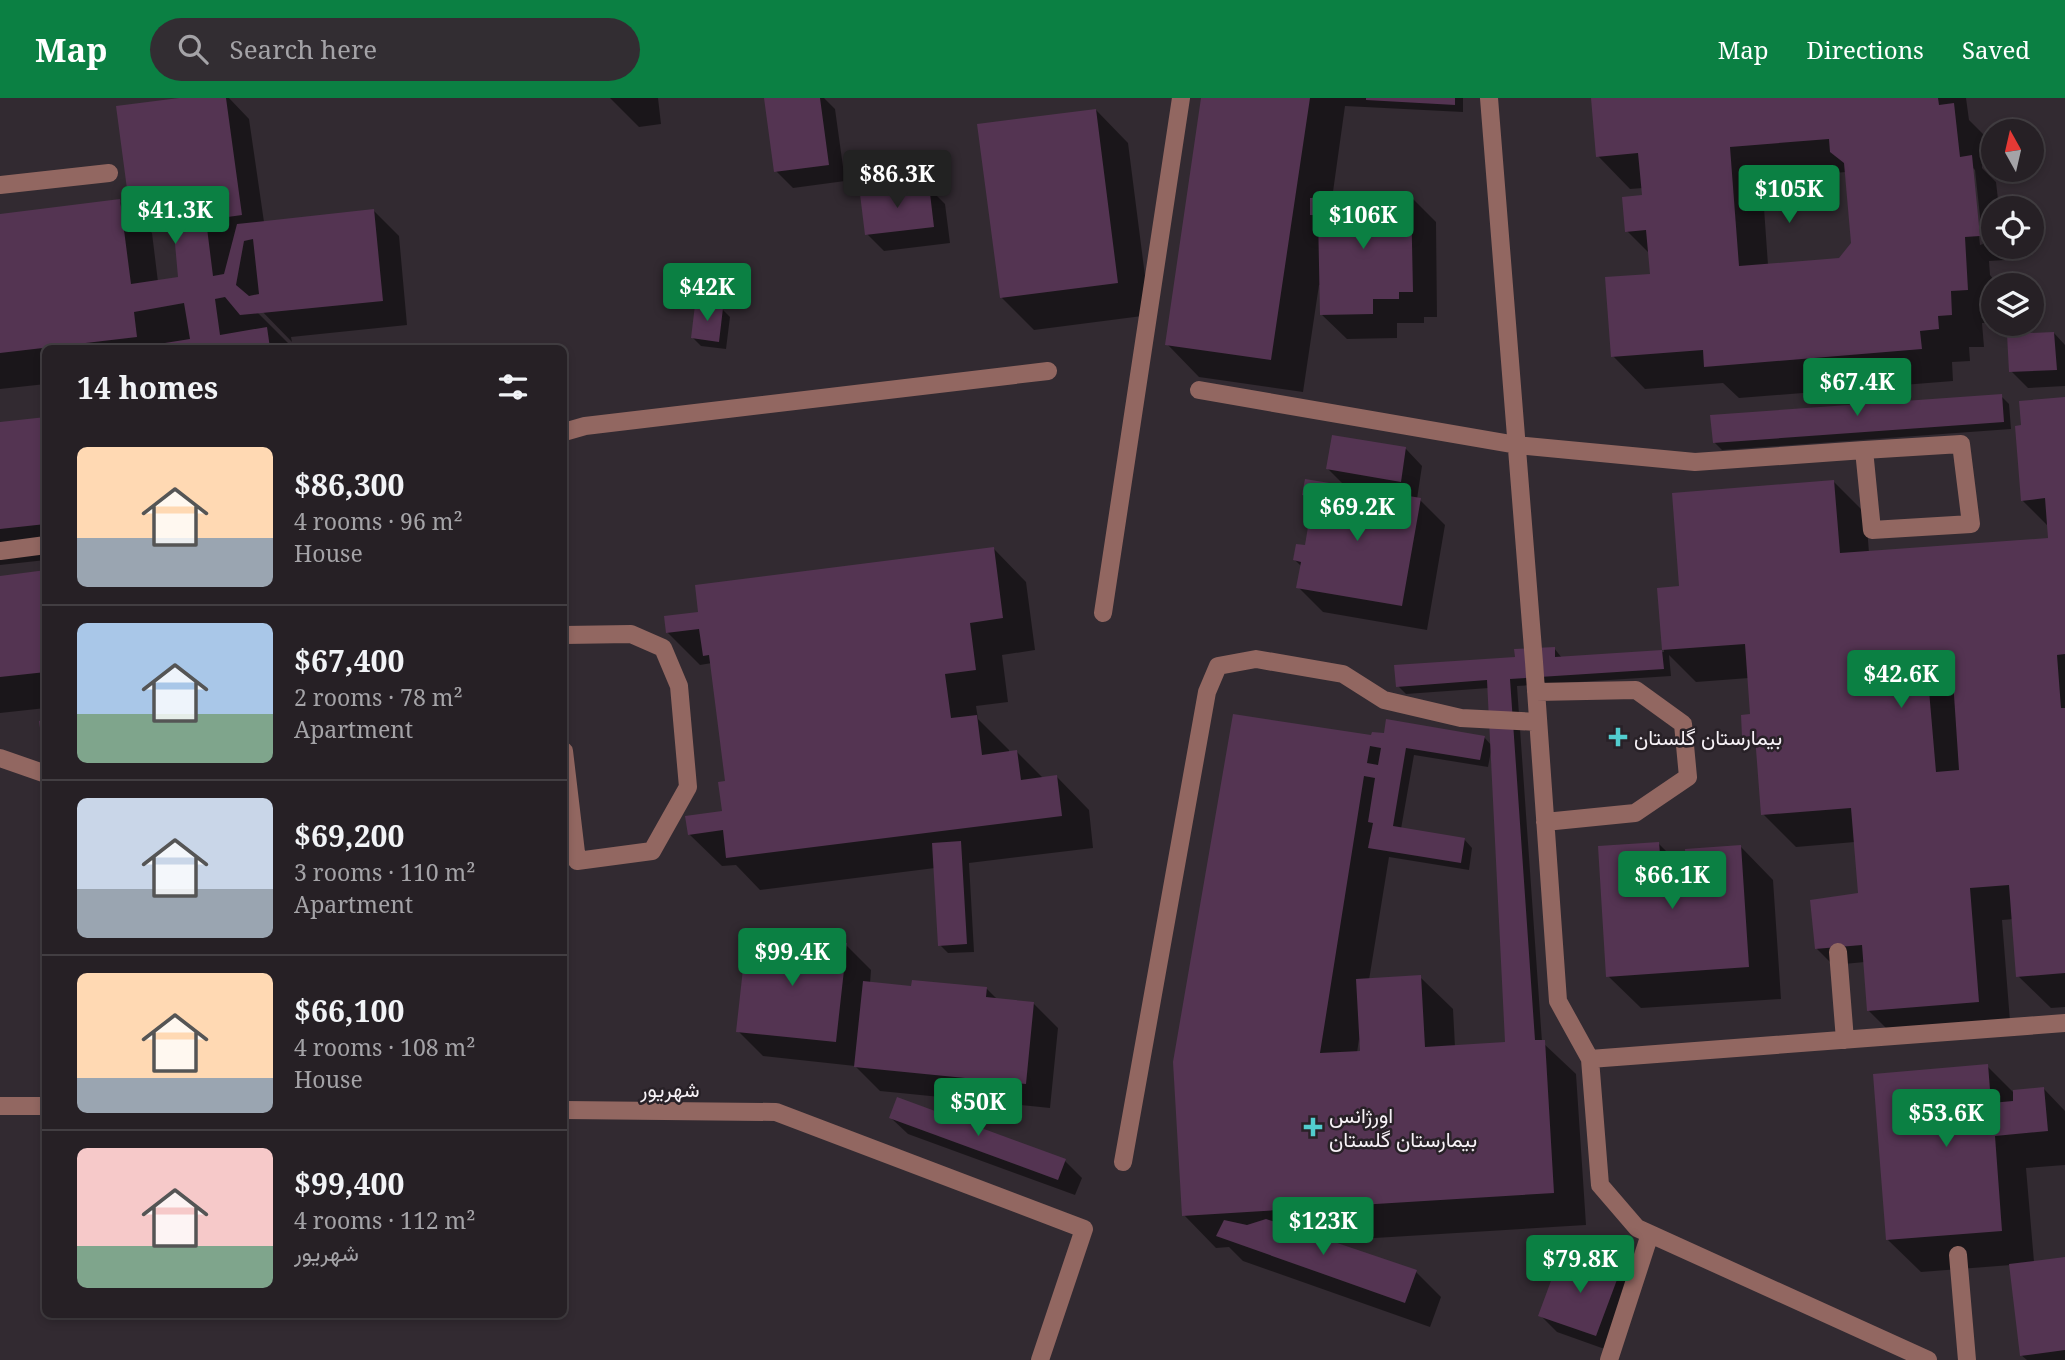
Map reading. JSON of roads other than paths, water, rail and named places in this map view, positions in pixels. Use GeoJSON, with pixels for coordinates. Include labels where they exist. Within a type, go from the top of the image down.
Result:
{"type":"FeatureCollection","features":[{"type":"Feature","properties":{"kind":"street"},"geometry":{"type":"LineString","coordinates":[[1103,613],[1181,98]]}},
{"type":"Feature","properties":{"kind":"street"},"geometry":{"type":"LineString","coordinates":[[1489,98],[1558,1000],[1590,1059],[1600,1185],[1637,1228],[1928,1360]]}},
{"type":"Feature","properties":{"kind":"street"},"geometry":{"type":"LineString","coordinates":[[0,185],[108,173]]}},
{"type":"Feature","properties":{"kind":"street"},"geometry":{"type":"LineString","coordinates":[[567,431],[585,426],[1048,371]]}},
{"type":"Feature","properties":{"kind":"street"},"geometry":{"type":"LineString","coordinates":[[1199,390],[1517,445],[1695,462],[1864,450],[1961,444],[1971,524],[1872,530],[1864,450]]}},
{"type":"Feature","properties":{"kind":"street"},"geometry":{"type":"LineString","coordinates":[[0,551],[42,546]]}},
{"type":"Feature","properties":{"kind":"street"},"geometry":{"type":"LineString","coordinates":[[567,635],[631,634],[663,648],[679,687],[688,787],[652,851],[577,861],[567,776]]}},
{"type":"Feature","properties":{"kind":"street"},"geometry":{"type":"LineString","coordinates":[[1123,1162],[1207,692],[1218,666],[1256,659],[1343,674],[1384,700],[1461,718],[1538,722]]}},
{"type":"Feature","properties":{"kind":"street"},"geometry":{"type":"LineString","coordinates":[[1536,692],[1636,690],[1684,724],[1689,777],[1635,813],[1545,822]]}},
{"type":"Feature","properties":{"kind":"street"},"geometry":{"type":"LineString","coordinates":[[0,758],[42,773]]}},
{"type":"Feature","properties":{"kind":"street"},"geometry":{"type":"LineString","coordinates":[[1838,952],[1844,1040]]}},
{"type":"Feature","properties":{"kind":"street"},"geometry":{"type":"LineString","coordinates":[[1590,1059],[2065,1023]]}},
{"type":"Feature","properties":{"kind":"street"},"geometry":{"type":"LineString","coordinates":[[0,1106],[42,1106]]}},
{"type":"Feature","properties":{"kind":"street","name":"شهریور"},"geometry":{"type":"LineString","coordinates":[[567,1110],[776,1112],[1084,1229],[1041,1360]]}},
{"type":"Feature","properties":{"kind":"street"},"geometry":{"type":"LineString","coordinates":[[1609,1360],[1650,1234]]}},
{"type":"Feature","properties":{"kind":"street"},"geometry":{"type":"LineString","coordinates":[[1958,1255],[1967,1360]]}},
{"type":"Feature","properties":{"kind":"place","name":"بیمارستان گلستان"},"geometry":{"type":"Point","coordinates":[1618,737]}},
{"type":"Feature","properties":{"kind":"place","name":"اورژانس بیمارستان گلستان"},"geometry":{"type":"Point","coordinates":[1313,1127]}}]}
